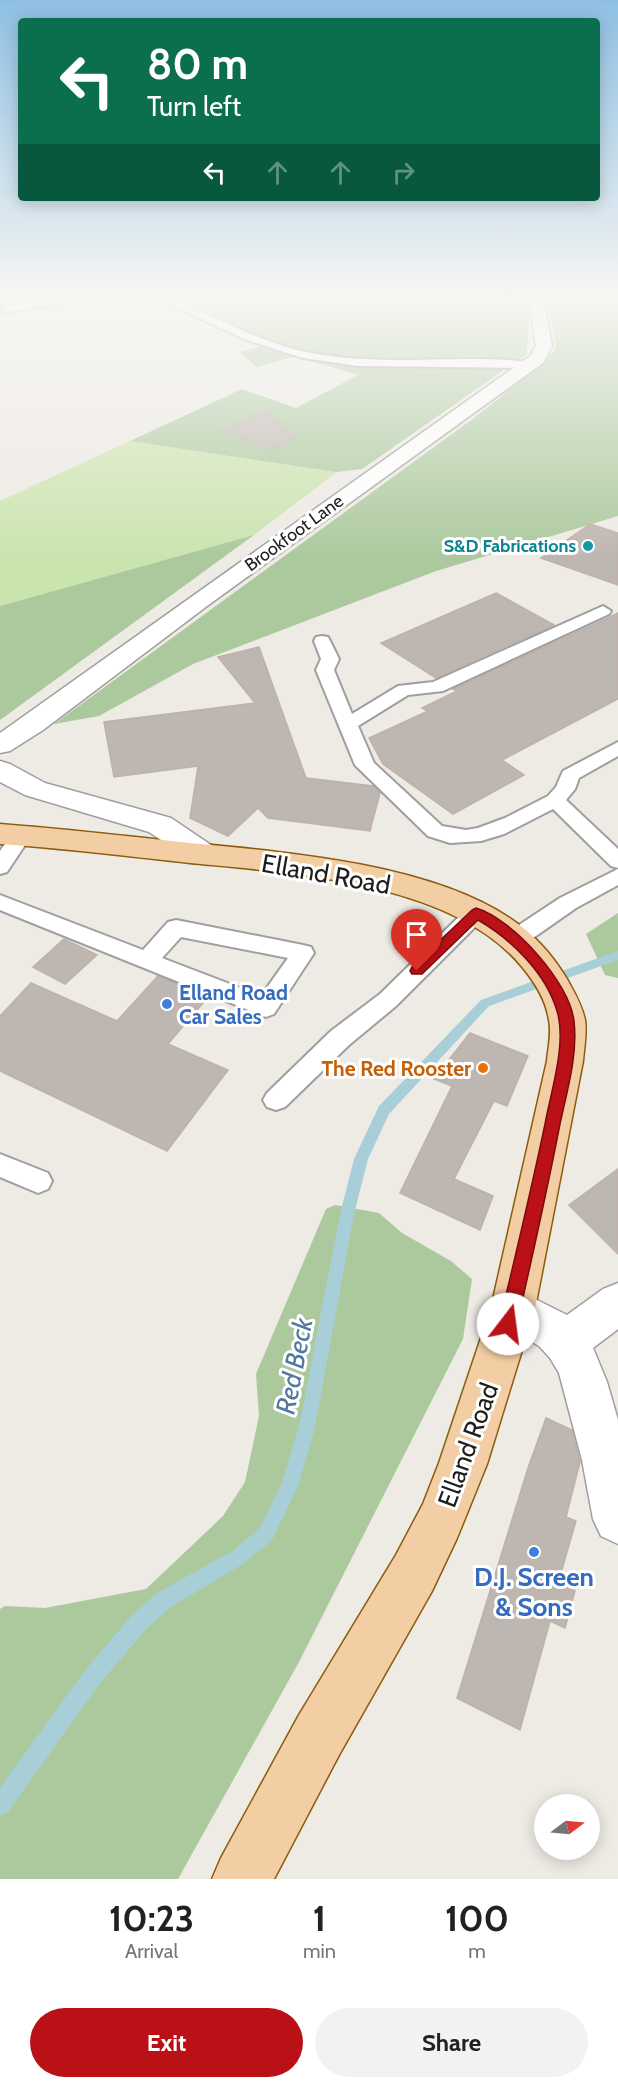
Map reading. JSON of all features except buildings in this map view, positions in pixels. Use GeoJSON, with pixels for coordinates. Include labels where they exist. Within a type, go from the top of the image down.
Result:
{"type":"FeatureCollection","features":[{"type":"Feature","properties":{"kind":"main road","name":"Elland Road"},"geometry":{"type":"LineString","coordinates":[[10,835],[203,854],[369,879],[414,890],[476,913],[516,939],[548,978],[567,1022],[565,1061],[513,1308],[483,1407],[440,1521],[414,1573],[320,1735],[242,1879]]}},
{"type":"Feature","properties":{"kind":"street","name":"Brookfoot Lane"},"geometry":{"type":"LineString","coordinates":[[0,745],[33,724],[199,601],[502,385]]}},
{"type":"Feature","properties":{"kind":"street"},"geometry":{"type":"LineString","coordinates":[[0,770],[35,789],[160,825],[203,854]]}},
{"type":"Feature","properties":{"kind":"street"},"geometry":{"type":"LineString","coordinates":[[566,1342],[618,1303]]}},
{"type":"Feature","properties":{"kind":"street"},"geometry":{"type":"LineString","coordinates":[[513,1308],[549,1328],[566,1342],[585,1381],[613,1488],[618,1519]]}},
{"type":"Feature","properties":{"kind":"lane"},"geometry":{"type":"LineString","coordinates":[[348,724],[404,690],[437,687],[603,611]]}},
{"type":"Feature","properties":{"kind":"lane"},"geometry":{"type":"LineString","coordinates":[[322,641],[330,659],[325,670],[365,765],[435,831],[449,838],[483,835],[555,800],[566,789],[570,775],[618,748]]}},
{"type":"Feature","properties":{"kind":"lane"},"geometry":{"type":"LineString","coordinates":[[555,800],[618,861]]}},
{"type":"Feature","properties":{"kind":"lane"},"geometry":{"type":"LineString","coordinates":[[0,867],[10,835]]}},
{"type":"Feature","properties":{"kind":"lane"},"geometry":{"type":"LineString","coordinates":[[516,939],[568,903],[618,876]]}},
{"type":"Feature","properties":{"kind":"lane"},"geometry":{"type":"LineString","coordinates":[[0,902],[146,961],[266,1008],[303,953],[176,928],[146,961]]}},
{"type":"Feature","properties":{"kind":"lane"},"geometry":{"type":"LineString","coordinates":[[276,1100],[340,1038],[388,1000],[476,913]]}},
{"type":"Feature","properties":{"kind":"lane"},"geometry":{"type":"LineString","coordinates":[[0,1165],[38,1181]]}},
{"type":"Feature","properties":{"kind":"green space"},"geometry":{"type":"Polygon","coordinates":[[[340,385],[483,385],[362,469],[336,472],[130,441],[242,389],[296,408],[340,385]]]}},
{"type":"Feature","properties":{"kind":"green space"},"geometry":{"type":"Polygon","coordinates":[[[516,385],[618,385],[618,516],[436,571],[193,664],[99,716],[54,724],[474,418],[516,385]]]}},
{"type":"Feature","properties":{"kind":"green space"},"geometry":{"type":"Polygon","coordinates":[[[130,441],[337,472],[254,535],[0,606],[0,501],[130,441]]]}},
{"type":"Feature","properties":{"kind":"green space"},"geometry":{"type":"Polygon","coordinates":[[[254,535],[0,720],[0,606],[254,535]]]}},
{"type":"Feature","properties":{"kind":"green space"},"geometry":{"type":"Polygon","coordinates":[[[618,913],[618,978],[605,975],[586,934],[618,913]]]}},
{"type":"Feature","properties":{"kind":"green space"},"geometry":{"type":"Polygon","coordinates":[[[335,1205],[379,1213],[402,1233],[451,1261],[472,1279],[463,1339],[299,1662],[178,1879],[0,1879],[0,1609],[5,1606],[45,1608],[146,1589],[223,1516],[245,1482],[259,1416],[256,1374],[326,1209],[335,1205]]]}},
{"type":"Feature","properties":{"kind":"waterway","name":"Red Beck"},"geometry":{"type":"LineString","coordinates":[[0,1806],[90,1680],[139,1622],[164,1600],[237,1558],[266,1534],[290,1484],[307,1427],[347,1214],[361,1159],[384,1110],[485,1003],[618,955]]}},
{"type":"Feature","properties":{"kind":"place","name":"S&D Fabrications"},"geometry":{"type":"Point","coordinates":[588,546]}},
{"type":"Feature","properties":{"kind":"place","name":"Elland Road Car Sales"},"geometry":{"type":"Point","coordinates":[167,1004]}},
{"type":"Feature","properties":{"kind":"place","name":"The Red Rooster"},"geometry":{"type":"Point","coordinates":[483,1068]}},
{"type":"Feature","properties":{"kind":"place","name":"D.J. Screen & Sons"},"geometry":{"type":"Point","coordinates":[534,1552]}},
{"type":"Feature","properties":{"kind":"route"},"geometry":{"type":"LineString","coordinates":[[417,971],[476,913],[498,925],[529,952],[560,998],[564,1009],[567,1022],[565,1061],[538,1197],[508,1324]]}}]}
